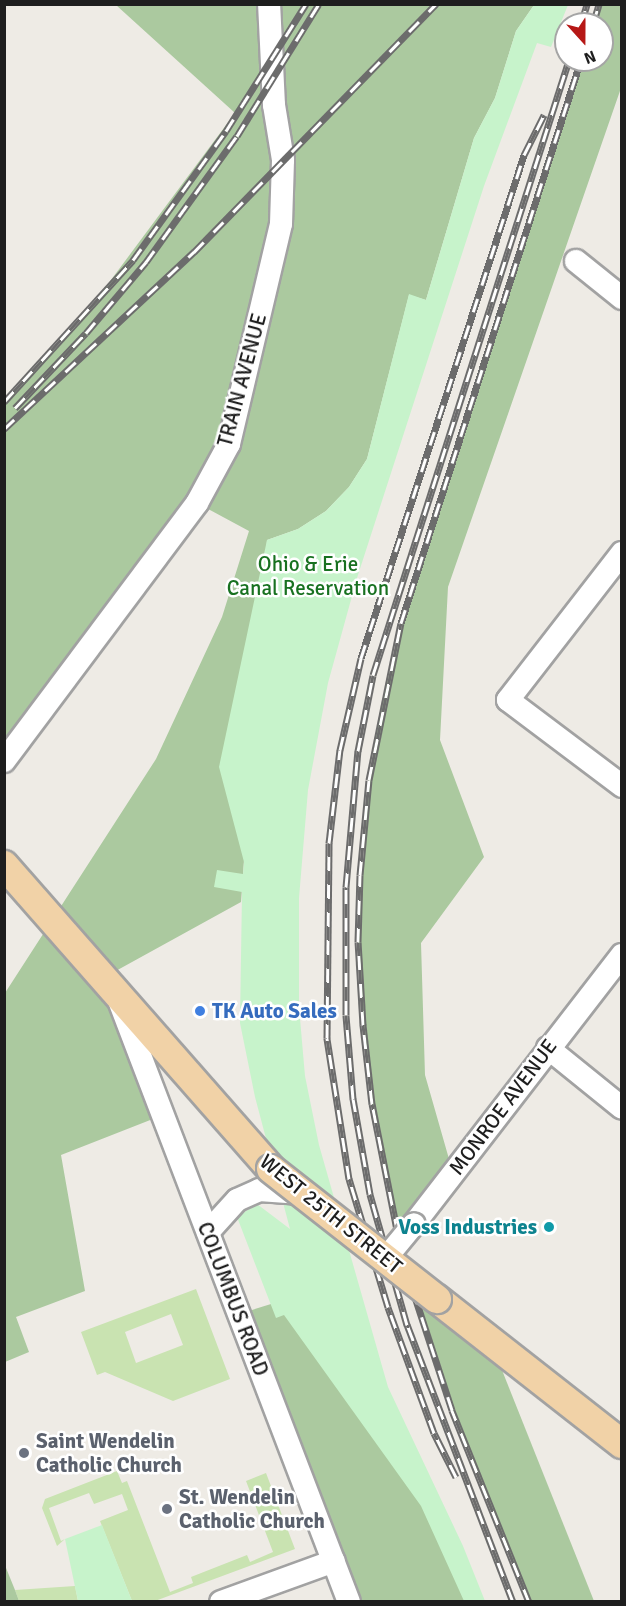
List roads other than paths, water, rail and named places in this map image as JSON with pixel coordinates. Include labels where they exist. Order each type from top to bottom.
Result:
[{"type":"main road","name":"WEST 25TH STREET","points":[[4,865],[94,968],[265,1180],[301,1193],[621,1444]]},
{"type":"street","name":"TRAIN AVENUE","points":[[4,761],[197,503],[229,444],[280,224],[283,160],[274,105],[269,4]]},
{"type":"street","points":[[576,261],[621,298]]},
{"type":"street","points":[[621,553],[508,700],[621,786]]},
{"type":"street","name":"MONROE AVENUE","points":[[385,1259],[621,955]]},
{"type":"street","name":"COLUMBUS ROAD","points":[[118,997],[350,1602]]},
{"type":"street","points":[[548,1048],[621,1108]]},
{"type":"street","points":[[208,1232],[237,1200],[265,1180]]},
{"type":"street","points":[[221,1602],[334,1561]]},
{"type":"railway","points":[[4,402],[133,260],[226,131],[306,4]]},
{"type":"railway","points":[[15,408],[86,333],[146,262],[237,136],[319,4]]},
{"type":"railway","points":[[4,429],[194,252],[436,4]]},
{"type":"railway","points":[[585,12],[587,4]]},
{"type":"railway","points":[[597,12],[599,4]]},
{"type":"railway","points":[[513,1602],[407,1325],[370,1194],[353,1099],[346,1015],[346,887],[358,751],[373,675],[565,72]]},
{"type":"railway","points":[[529,1602],[452,1410],[403,1260],[372,1104],[363,1025],[358,942],[360,875],[369,780],[401,623],[577,72]]},
{"type":"railway","points":[[456,1477],[434,1433],[388,1307],[349,1179],[327,1038],[329,843],[340,750],[361,658],[524,155],[544,115]]},
{"type":"place","name":"TK Auto Sales","points":[[200,1011]]},
{"type":"place","name":"Voss Industries","points":[[549,1227]]},
{"type":"place","name":"Saint Wendelin Catholic Church","points":[[24,1453]]},
{"type":"place","name":"St. Wendelin Catholic Church","points":[[167,1509]]},
{"type":"park label","name":"Ohio & Erie Canal Reservation","points":[[308,576]]}]
